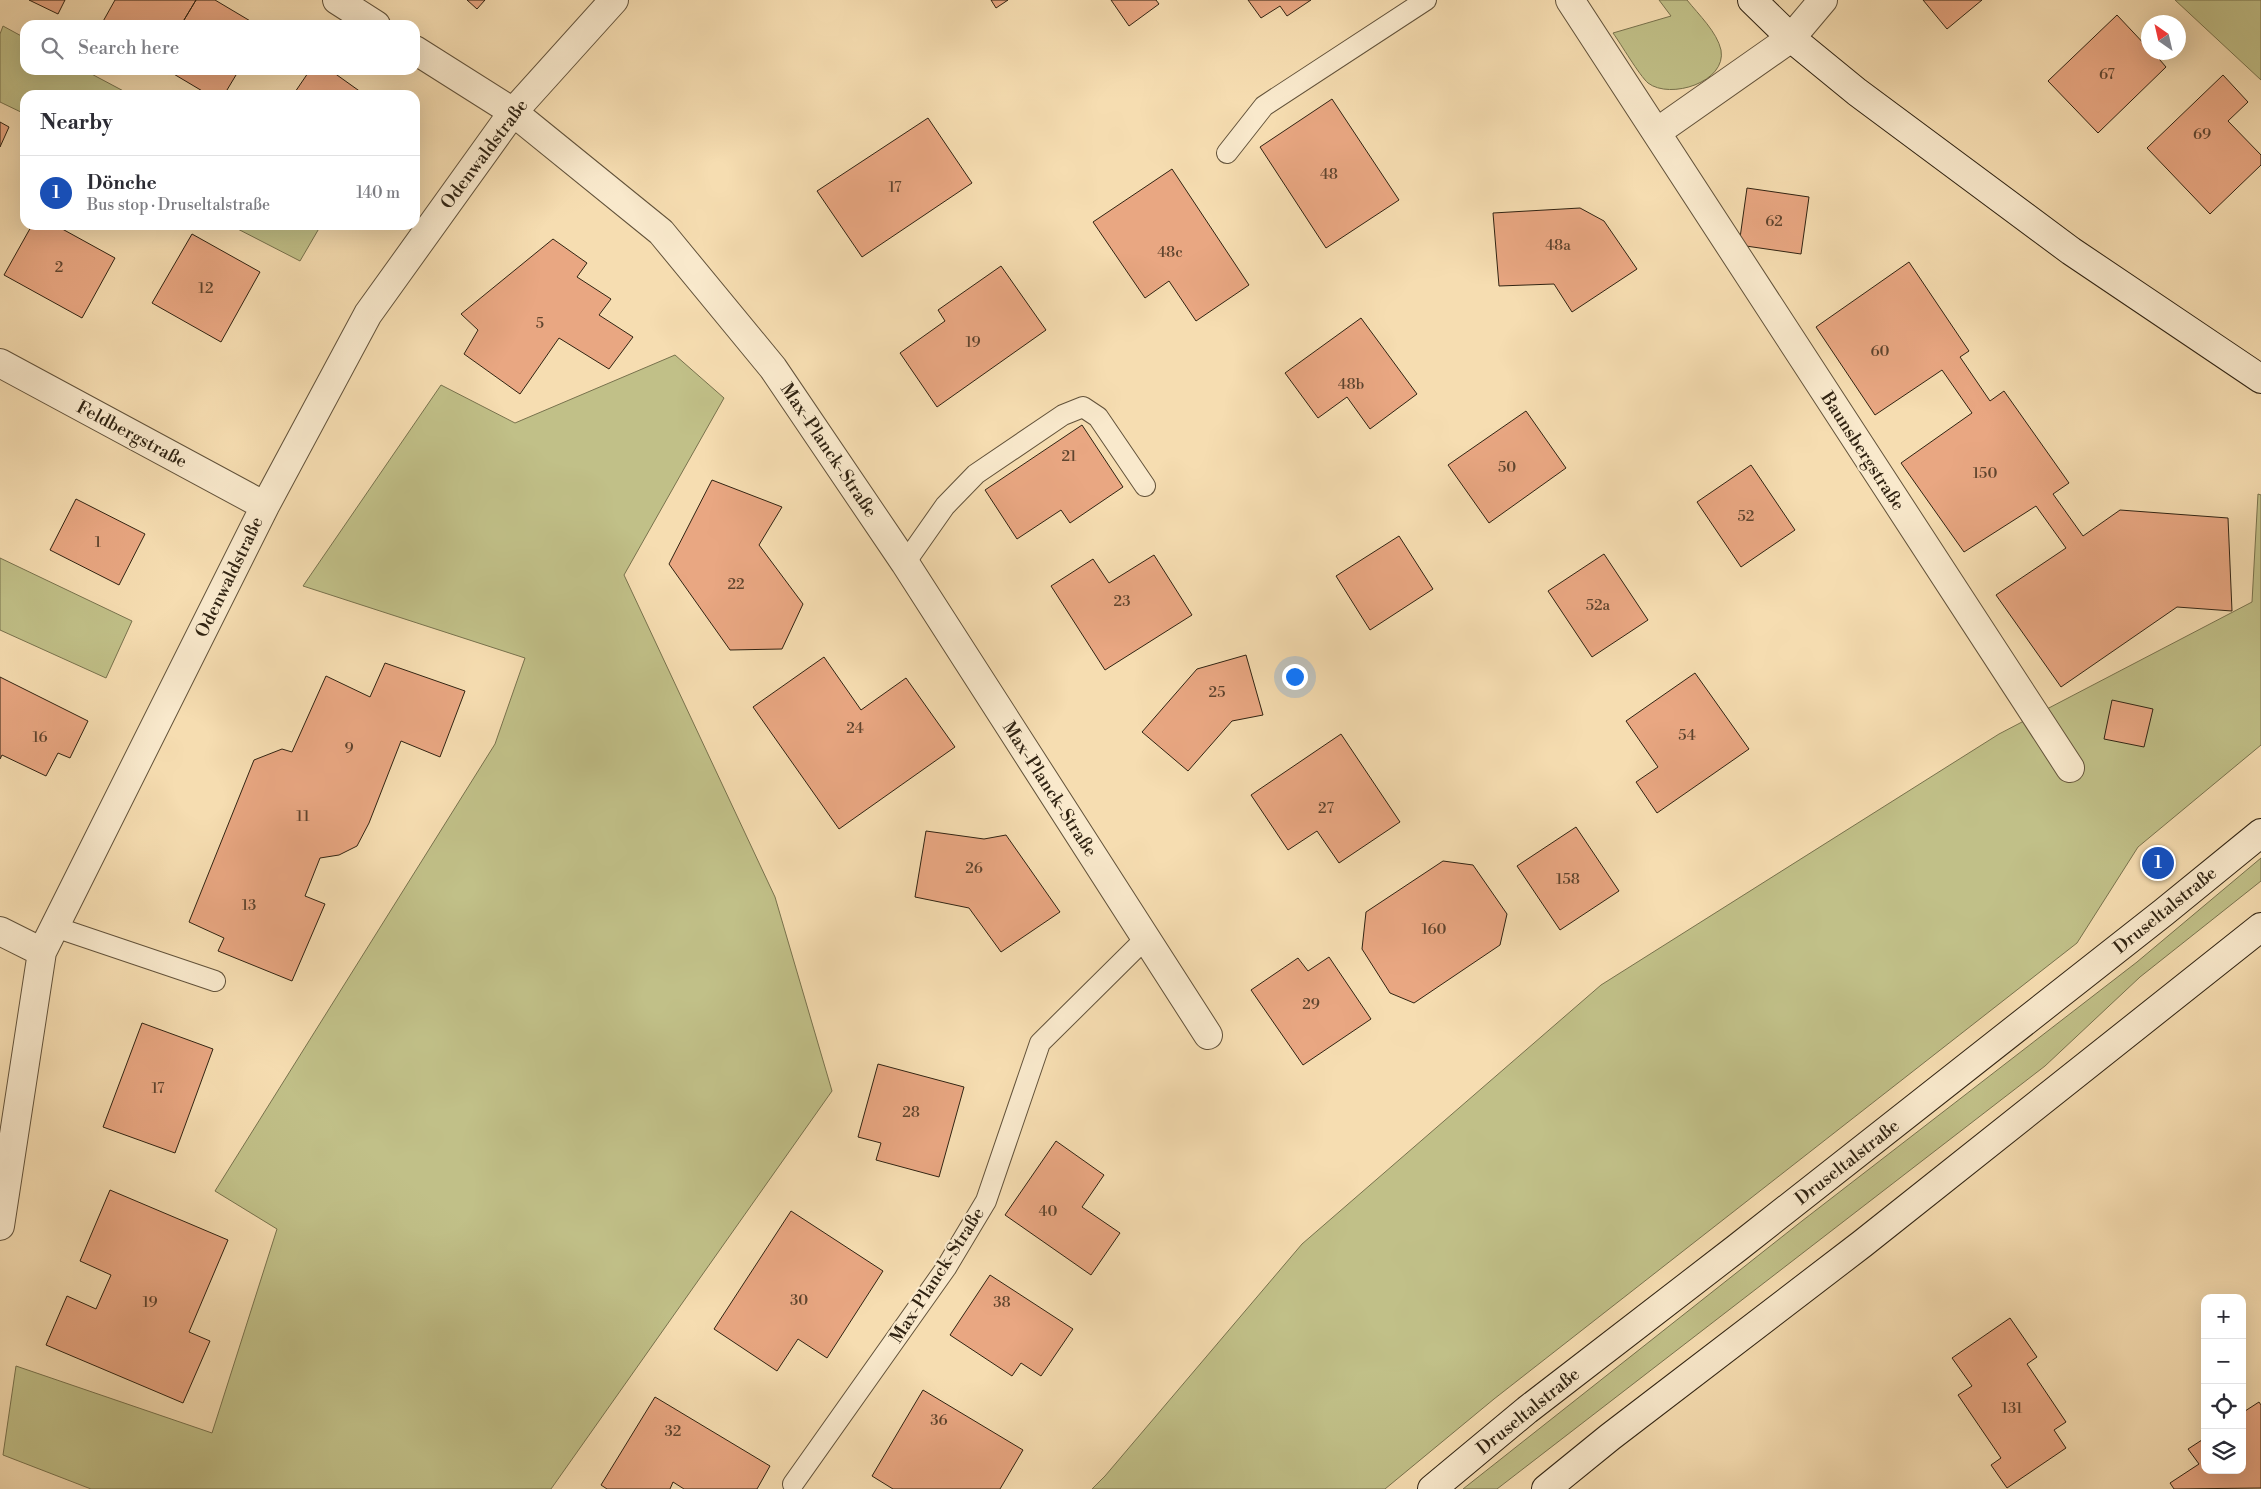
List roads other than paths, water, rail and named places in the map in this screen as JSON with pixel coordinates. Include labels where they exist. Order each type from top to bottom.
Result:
[{"type":"street","points":[[337,0],[368,20]]},
{"type":"street","name":"Odenwaldstraße","points":[[0,1226],[42,952],[264,506],[368,314],[513,112],[614,0]]},
{"type":"street","name":"Baunsbergstraße","points":[[1570,0],[2070,768]]},
{"type":"street","points":[[1752,0],[1791,38],[1857,92],[2071,251],[2258,380]]},
{"type":"street","points":[[1657,132],[1791,38],[1823,0]]},
{"type":"street","name":"Max-Planck-Straße","points":[[420,53],[513,112],[662,232],[773,368],[905,563],[1208,1035]]},
{"type":"street","name":"Feldbergstraße","points":[[0,362],[264,506]]},
{"type":"street","name":"Druseltalstraße","points":[[1432,1489],[1527,1410],[1838,1169],[2164,912],[2261,833]]},
{"type":"street","points":[[1546,1489],[1618,1431],[1862,1244],[2261,927]]},
{"type":"street","points":[[0,931],[42,952]]},
{"type":"lane","points":[[1227,153],[1264,106],[1426,0]]},
{"type":"lane","points":[[905,563],[945,506],[976,474],[1063,415],[1083,407],[1098,417],[1145,486]]},
{"type":"lane","points":[[55,927],[216,981]]},
{"type":"lane","name":"Max-Planck-Straße","points":[[794,1484],[946,1268],[986,1201],[1040,1043],[1145,938]]},
{"type":"place","name":"Dönche","points":[[2158,863]]}]
